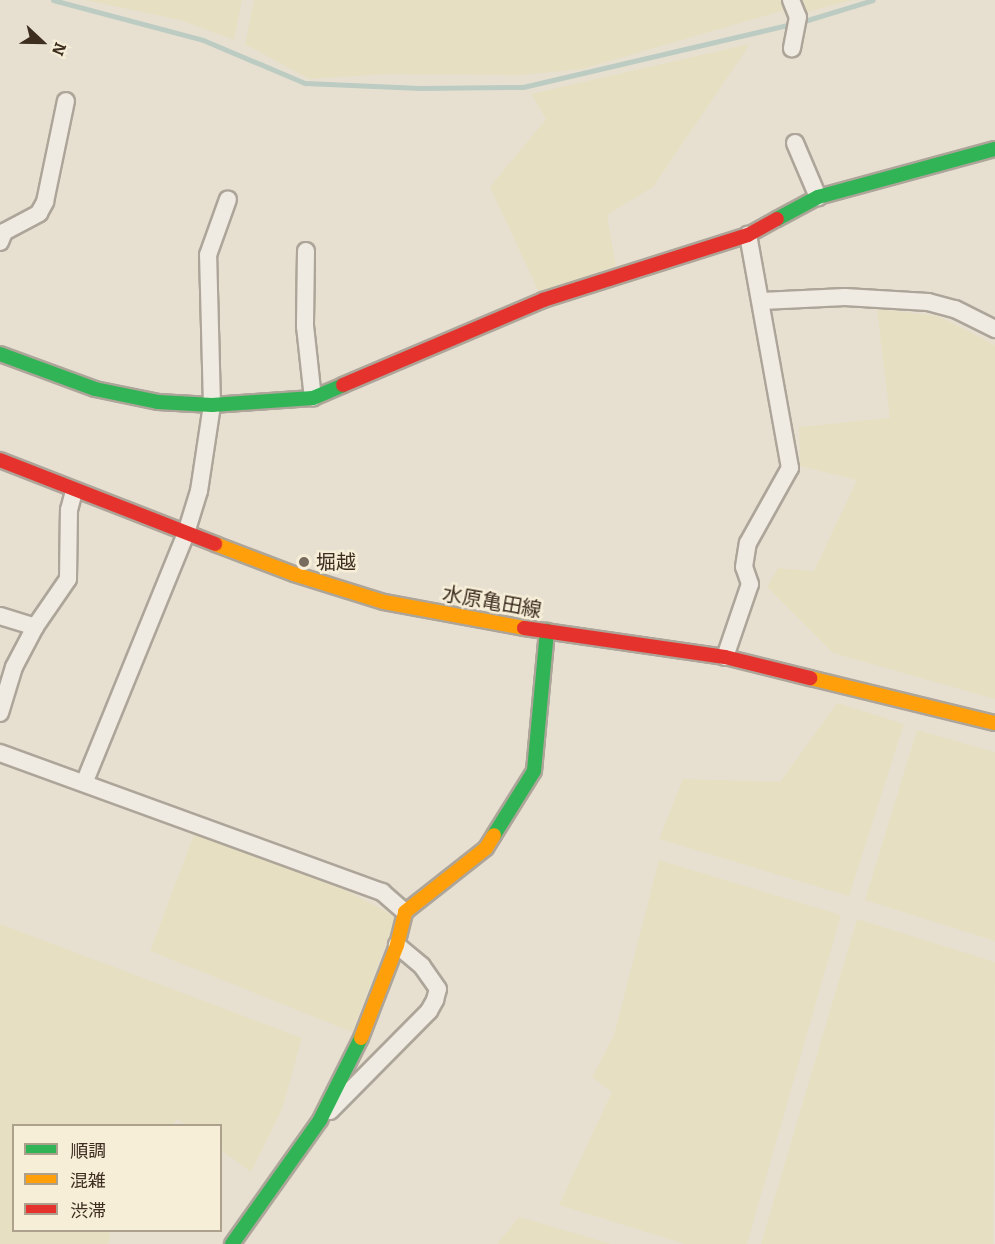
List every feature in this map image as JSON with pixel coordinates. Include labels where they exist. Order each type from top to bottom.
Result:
[{"type":"street","points":[[790,0],[798,17],[792,48]]},
{"type":"street","points":[[0,242],[4,232],[39,213],[45,202],[66,101]]},
{"type":"street","points":[[795,143],[818,197]]},
{"type":"street","points":[[0,354],[95,389],[158,402],[212,405],[313,398],[543,300],[748,235],[818,197],[995,149]]},
{"type":"street","points":[[85,781],[186,533],[205,462],[212,405],[208,255],[228,199]]},
{"type":"street","points":[[725,657],[750,584],[744,567],[748,543],[790,468],[762,301],[748,235]]},
{"type":"street","points":[[306,251],[305,326],[313,398]]},
{"type":"street","points":[[762,301],[845,297],[928,302],[956,309],[995,330]]},
{"type":"street","name":"水原亀田線","points":[[0,460],[294,574],[384,602],[547,631],[725,657],[995,723]]},
{"type":"street","points":[[0,713],[14,667],[35,627],[68,579],[69,510],[74,490]]},
{"type":"street","points":[[0,615],[35,627]]},
{"type":"street","points":[[232,1244],[320,1120],[357,1048],[397,945],[405,912],[486,848],[534,771],[547,631]]},
{"type":"street","points":[[0,753],[85,781],[382,892],[405,912]]},
{"type":"street","points":[[320,1120],[429,1011],[435,1000],[438,989],[422,966],[397,945]]},
{"type":"shaded area","points":[[85,0],[242,0],[234,40],[180,20]]},
{"type":"shaded area","points":[[254,0],[782,0],[785,10],[582,69],[521,75],[387,74],[309,79],[245,44]]},
{"type":"shaded area","points":[[799,0],[853,0],[803,13]]},
{"type":"shaded area","points":[[750,44],[653,187],[607,215],[616,266],[539,292],[490,187],[546,119],[531,94]]},
{"type":"shaded area","points":[[877,309],[938,316],[995,345],[995,699],[833,653],[767,587],[778,568],[814,571],[857,480],[800,466],[799,427],[890,418]]},
{"type":"shaded area","points":[[837,703],[904,724],[849,896],[659,839],[683,779],[780,782]]},
{"type":"shaded area","points":[[917,730],[995,752],[995,941],[865,900]]},
{"type":"shaded area","points":[[195,832],[349,892],[396,917],[352,1032],[150,951]]},
{"type":"shaded area","points":[[659,860],[841,915],[747,1244],[685,1244],[559,1205],[612,1092],[592,1077],[614,1035]]},
{"type":"shaded area","points":[[857,919],[995,962],[993,1244],[761,1244]]},
{"type":"shaded area","points":[[0,924],[302,1038],[282,1109],[251,1172],[222,1151],[222,1124],[184,1124],[177,1119],[173,1124],[12,1124],[12,1232],[110,1232],[110,1241],[107,1244],[0,1244]]},
{"type":"shaded area","points":[[519,1217],[612,1244],[497,1244]]},
{"type":"waterway","points":[[53,0],[203,40],[305,83],[420,88],[523,87],[801,22],[873,0]]},
{"type":"traffic: fast","points":[[777,219],[818,197],[995,149]]},
{"type":"traffic: fast","points":[[0,354],[95,389],[158,402],[212,405],[313,398],[343,385]]},
{"type":"traffic: fast","points":[[494,835],[534,771],[547,631]]},
{"type":"traffic: fast","points":[[232,1244],[320,1120],[361,1038]]},
{"type":"traffic: slow","points":[[215,544],[294,574],[384,602],[524,628]]},
{"type":"traffic: slow","points":[[810,678],[995,723]]},
{"type":"traffic: slow","points":[[361,1038],[397,945],[405,912],[486,848],[494,835]]},
{"type":"traffic: jam","points":[[343,385],[543,300],[748,235],[777,219]]},
{"type":"traffic: jam","points":[[0,460],[215,544]]},
{"type":"traffic: jam","points":[[524,628],[725,657],[810,678]]},
{"type":"place","name":"堀越","points":[[304,562]]}]
